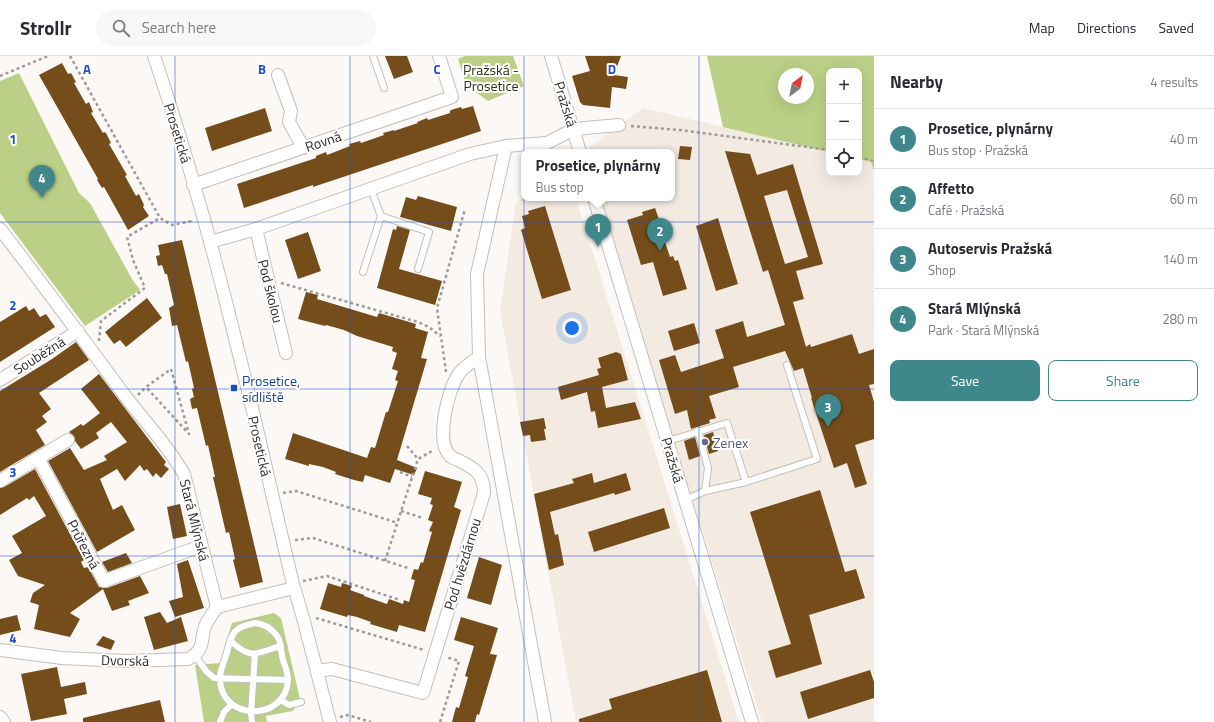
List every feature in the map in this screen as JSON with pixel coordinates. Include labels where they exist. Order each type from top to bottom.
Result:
[{"type":"street","name":"Prosetická","points":[[154,56],[173,114],[210,242],[238,348],[271,495],[330,720]]},
{"type":"street","name":"Rovná","points":[[193,185],[452,97],[439,56]]},
{"type":"street","name":"Pražská","points":[[551,56],[579,149]]},
{"type":"street","points":[[278,75],[291,111],[289,122],[303,148]]},
{"type":"street","points":[[210,242],[256,229],[470,154],[506,146],[547,143],[574,129],[619,125]]},
{"type":"street","points":[[506,146],[477,274],[479,357],[545,722]]},
{"type":"street","name":"Pražská","points":[[595,201],[752,722]]},
{"type":"street","name":"Stará Mlýnská","points":[[0,229],[124,394],[173,456],[184,474],[200,546],[217,607]]},
{"type":"street","name":"Pod školou","points":[[256,229],[286,353]]},
{"type":"street","name":"Souběžná","points":[[0,380],[78,331]]},
{"type":"street","points":[[443,444],[442,432],[449,394],[458,373],[479,357]]},
{"type":"street","points":[[0,481],[68,440]]},
{"type":"street","name":"Pod hvězdárnou","points":[[318,672],[332,669],[423,693],[484,493],[484,483],[481,476],[473,467],[450,456],[443,444]]},
{"type":"street","name":"Průřezná","points":[[38,458],[104,581],[200,546]]},
{"type":"street","points":[[195,656],[200,651],[206,624],[217,607],[294,586]]},
{"type":"street","name":"Dvorská","points":[[0,650],[62,658],[126,661],[188,659],[195,656]]},
{"type":"street","points":[[0,717],[4,722]]},
{"type":"lane","points":[[373,56],[384,88]]},
{"type":"lane","points":[[363,272],[381,216],[371,189]]},
{"type":"lane","points":[[381,216],[429,232],[418,269]]},
{"type":"lane","points":[[685,500],[705,491],[746,482],[817,459],[787,365]]},
{"type":"lane","points":[[668,441],[727,423],[746,482]]},
{"type":"lane","points":[[698,431],[708,468],[705,491]]},
{"type":"lane","points":[[256,623],[267,626],[279,639],[281,646],[288,680],[285,692],[278,704],[262,713],[251,714],[243,712],[231,705],[225,698],[220,678],[222,668],[226,660],[230,640],[235,631],[246,624],[256,623]]},
{"type":"lane","points":[[230,640],[244,652],[255,654],[261,654],[281,646]]},
{"type":"lane","points":[[252,722],[251,714],[255,654]]},
{"type":"lane","points":[[195,656],[206,671],[214,678],[288,680]]},
{"type":"lane","points":[[280,700],[289,705],[301,702]]},
{"type":"lane","points":[[220,722],[224,712],[231,705]]},
{"type":"path","points":[[0,76],[48,56]]},
{"type":"path","points":[[70,56],[160,218],[172,225],[203,218]]},
{"type":"path","points":[[619,125],[680,130],[826,150]]},
{"type":"path","points":[[862,158],[874,161]]},
{"type":"path","points":[[446,372],[437,308],[465,209]]},
{"type":"path","points":[[92,350],[99,344],[101,321],[145,288],[127,237],[160,218]]},
{"type":"path","points":[[267,279],[418,322],[429,327],[441,337]]},
{"type":"path","points":[[171,369],[177,391],[189,434],[146,387],[171,369]]},
{"type":"path","points":[[385,561],[418,459],[443,444]]},
{"type":"path","points":[[407,446],[418,459]]},
{"type":"path","points":[[400,472],[412,477]]},
{"type":"path","points":[[271,495],[296,491],[398,523]]},
{"type":"path","points":[[401,511],[423,518]]},
{"type":"path","points":[[283,542],[313,538],[408,568]]},
{"type":"path","points":[[294,586],[327,576],[400,600]]},
{"type":"path","points":[[302,614],[459,660],[440,722]]},
{"type":"path","points":[[330,720],[348,715],[371,722]]},
{"type":"shaded area","points":[[643,108],[826,151],[826,176],[862,176],[862,160],[871,162],[874,171],[874,722],[762,722],[599,201],[675,201],[675,149],[588,149]]},
{"type":"shaded area","points":[[521,199],[521,201],[577,201],[739,722],[576,722],[500,311],[516,203]]},
{"type":"green space","name":"Pražská - Prosetice","points":[[465,56],[513,56],[524,86],[488,101],[466,85],[458,59]]},
{"type":"green space","points":[[707,56],[874,56],[874,171],[871,162],[862,160],[862,68],[826,68],[826,151],[723,127]]},
{"type":"green space","points":[[19,73],[79,193],[90,203],[132,279],[140,290],[85,326],[0,213],[0,81]]},
{"type":"green space","points":[[274,613],[281,618],[300,699],[293,711],[266,716],[267,722],[204,722],[195,665],[220,663],[232,623]]},
{"type":"building","points":[[385,56],[407,56],[413,72],[394,79]]},
{"type":"building","points":[[585,56],[621,56],[614,75],[628,77],[626,89],[612,87],[610,108],[583,105],[580,102],[572,76],[590,71]]},
{"type":"building","points":[[62,63],[68,74],[71,73],[76,82],[74,83],[86,104],[89,102],[93,112],[91,113],[103,133],[106,133],[111,143],[109,144],[127,175],[125,176],[136,196],[139,194],[144,205],[143,207],[149,216],[128,230],[104,187],[102,188],[97,180],[98,179],[39,75]]},
{"type":"building","points":[[473,106],[481,131],[313,187],[313,185],[244,208],[237,184],[316,158],[316,156],[326,152],[327,155],[350,146],[349,144],[360,141],[361,143],[384,135],[383,133],[418,123],[417,122],[427,118],[428,120],[450,113],[451,110]]},
{"type":"building","points":[[265,108],[272,131],[212,151],[205,128]]},
{"type":"building","points":[[680,146],[692,147],[690,160],[678,159]]},
{"type":"building","points":[[725,151],[750,154],[757,175],[793,164],[823,264],[796,271],[804,299],[793,302],[806,347],[810,344],[811,347],[852,334],[859,354],[874,349],[874,384],[869,385],[874,402],[874,439],[855,445],[867,484],[855,488],[847,463],[834,468],[811,398],[803,368],[794,371],[785,351],[733,367],[739,387],[709,396],[716,418],[709,420],[710,423],[691,429],[687,410],[675,414],[659,360],[675,355],[681,372],[724,358],[715,330],[743,321],[747,337],[785,325],[768,270],[763,272]],"holes":[[[787,190],[808,257],[785,264],[764,196]]]},
{"type":"building","points":[[418,196],[457,207],[451,231],[400,217],[406,197],[416,200]]},
{"type":"building","points":[[545,206],[571,290],[542,299],[521,230],[525,228],[522,216],[529,214],[528,211]]},
{"type":"building","points":[[655,208],[665,236],[663,236],[670,257],[673,256],[675,261],[678,260],[687,289],[663,296],[653,262],[641,265],[627,220],[643,215],[642,212]]},
{"type":"building","points":[[718,218],[738,284],[716,291],[696,226]]},
{"type":"building","points":[[397,226],[410,230],[399,269],[442,281],[435,305],[377,288],[393,229],[396,230]]},
{"type":"building","points":[[308,232],[321,271],[298,279],[285,240]]},
{"type":"building","points":[[182,240],[263,582],[240,588],[233,560],[235,559],[229,532],[226,533],[213,477],[215,477],[208,445],[206,446],[197,408],[192,409],[190,399],[194,397],[192,389],[194,388],[188,361],[186,362],[177,325],[172,326],[169,308],[174,305],[167,274],[165,274],[162,265],[158,266],[156,256],[160,255],[158,245]]},
{"type":"building","points":[[306,292],[318,295],[317,299],[377,317],[379,313],[416,324],[415,328],[428,332],[421,358],[427,359],[397,460],[417,468],[414,475],[395,469],[390,483],[365,475],[363,482],[335,474],[336,472],[323,467],[309,464],[309,466],[285,459],[293,433],[367,458],[371,447],[375,448],[386,412],[388,412],[398,381],[395,380],[398,371],[392,369],[397,353],[392,351],[393,347],[357,336],[344,330],[298,319]]},
{"type":"building","points":[[147,298],[162,318],[126,347],[120,340],[114,344],[105,332]]},
{"type":"building","points":[[26,306],[29,311],[34,308],[40,317],[46,314],[55,327],[0,362],[0,322]]},
{"type":"building","points":[[694,323],[700,343],[674,351],[668,331]]},
{"type":"building","points":[[76,342],[89,360],[39,393],[51,409],[42,416],[47,422],[36,430],[45,445],[0,472],[0,391],[52,359]]},
{"type":"building","points":[[616,352],[621,354],[628,380],[602,387],[606,408],[635,402],[641,419],[598,428],[595,411],[591,412],[587,392],[561,400],[558,387],[599,375],[597,369],[601,368],[598,358]]},
{"type":"building","points":[[99,374],[166,462],[164,465],[169,469],[161,478],[156,473],[153,477],[147,469],[144,471],[140,465],[125,481],[117,469],[100,479],[113,510],[122,505],[135,530],[97,552],[48,461],[70,448],[84,470],[107,460],[104,456],[127,442],[111,422],[96,433],[99,438],[81,449],[75,441],[74,436],[69,432],[81,424],[83,426],[100,413],[81,389]]},
{"type":"building","points":[[544,418],[546,440],[531,442],[530,435],[523,436],[520,422]]},
{"type":"building","points":[[713,432],[718,451],[709,454],[704,435]]},
{"type":"building","points":[[695,437],[700,456],[689,460],[684,441]]},
{"type":"building","points":[[35,469],[84,560],[81,562],[84,568],[88,567],[99,587],[107,588],[140,576],[149,593],[128,601],[130,605],[112,611],[103,589],[70,613],[80,619],[70,637],[34,629],[39,605],[30,602],[33,593],[45,585],[18,576],[9,560],[22,553],[12,536],[46,516],[34,496],[29,500],[27,498],[0,515],[0,488]]},
{"type":"building","points":[[425,471],[462,482],[454,507],[461,510],[425,632],[399,625],[397,632],[370,624],[371,622],[357,617],[348,615],[347,617],[320,609],[328,583],[341,587],[342,583],[352,586],[350,590],[387,604],[389,599],[403,604],[404,600],[409,602],[415,580],[411,579],[414,569],[418,570],[421,562],[423,563],[432,532],[429,531],[433,522],[428,520],[433,505],[430,504],[432,498],[418,494]]},
{"type":"building","points":[[592,473],[594,483],[626,473],[631,490],[615,495],[614,493],[550,512],[555,535],[558,534],[564,565],[549,570],[534,494],[574,483],[572,479]]},
{"type":"building","points":[[820,490],[845,572],[856,569],[865,598],[809,615],[822,664],[776,678],[768,651],[791,644],[750,512]]},
{"type":"building","points":[[180,504],[187,536],[173,539],[167,507]]},
{"type":"building","points":[[664,508],[670,528],[594,552],[588,532]]},
{"type":"building","points":[[126,553],[132,563],[108,572],[102,562]]},
{"type":"building","points":[[479,557],[502,565],[491,605],[467,598]]},
{"type":"building","points":[[188,560],[204,608],[175,617],[169,601],[183,597],[177,564]]},
{"type":"building","points":[[160,612],[167,623],[181,617],[188,641],[154,650],[144,617]]},
{"type":"building","points":[[17,615],[21,630],[0,635],[0,619]]},
{"type":"building","points":[[461,617],[498,628],[490,654],[497,655],[479,715],[477,714],[475,722],[452,722],[456,707],[459,708],[468,677],[465,676],[474,646],[454,640]]},
{"type":"building","points":[[103,636],[115,641],[111,650],[96,645]]},
{"type":"building","points":[[57,667],[61,687],[85,682],[87,694],[64,699],[67,714],[31,721],[21,674]]},
{"type":"building","points":[[707,670],[722,722],[579,722],[579,719],[612,709],[609,699]]},
{"type":"building","points":[[870,670],[874,682],[874,698],[808,719],[800,692]]},
{"type":"building","points":[[160,700],[165,722],[83,722],[83,718]]},
{"type":"place","name":"Stará Mlýnská","points":[[42,198]]},
{"type":"place","name":"Prosetice, plynárny","points":[[598,247]]},
{"type":"place","name":"Affetto","points":[[660,251]]},
{"type":"place","name":"Prosetice, sídliště","points":[[234,388]]},
{"type":"place","name":"Autoservis Pražská","points":[[828,427]]},
{"type":"place","name":"Zenex","points":[[705,442]]}]
